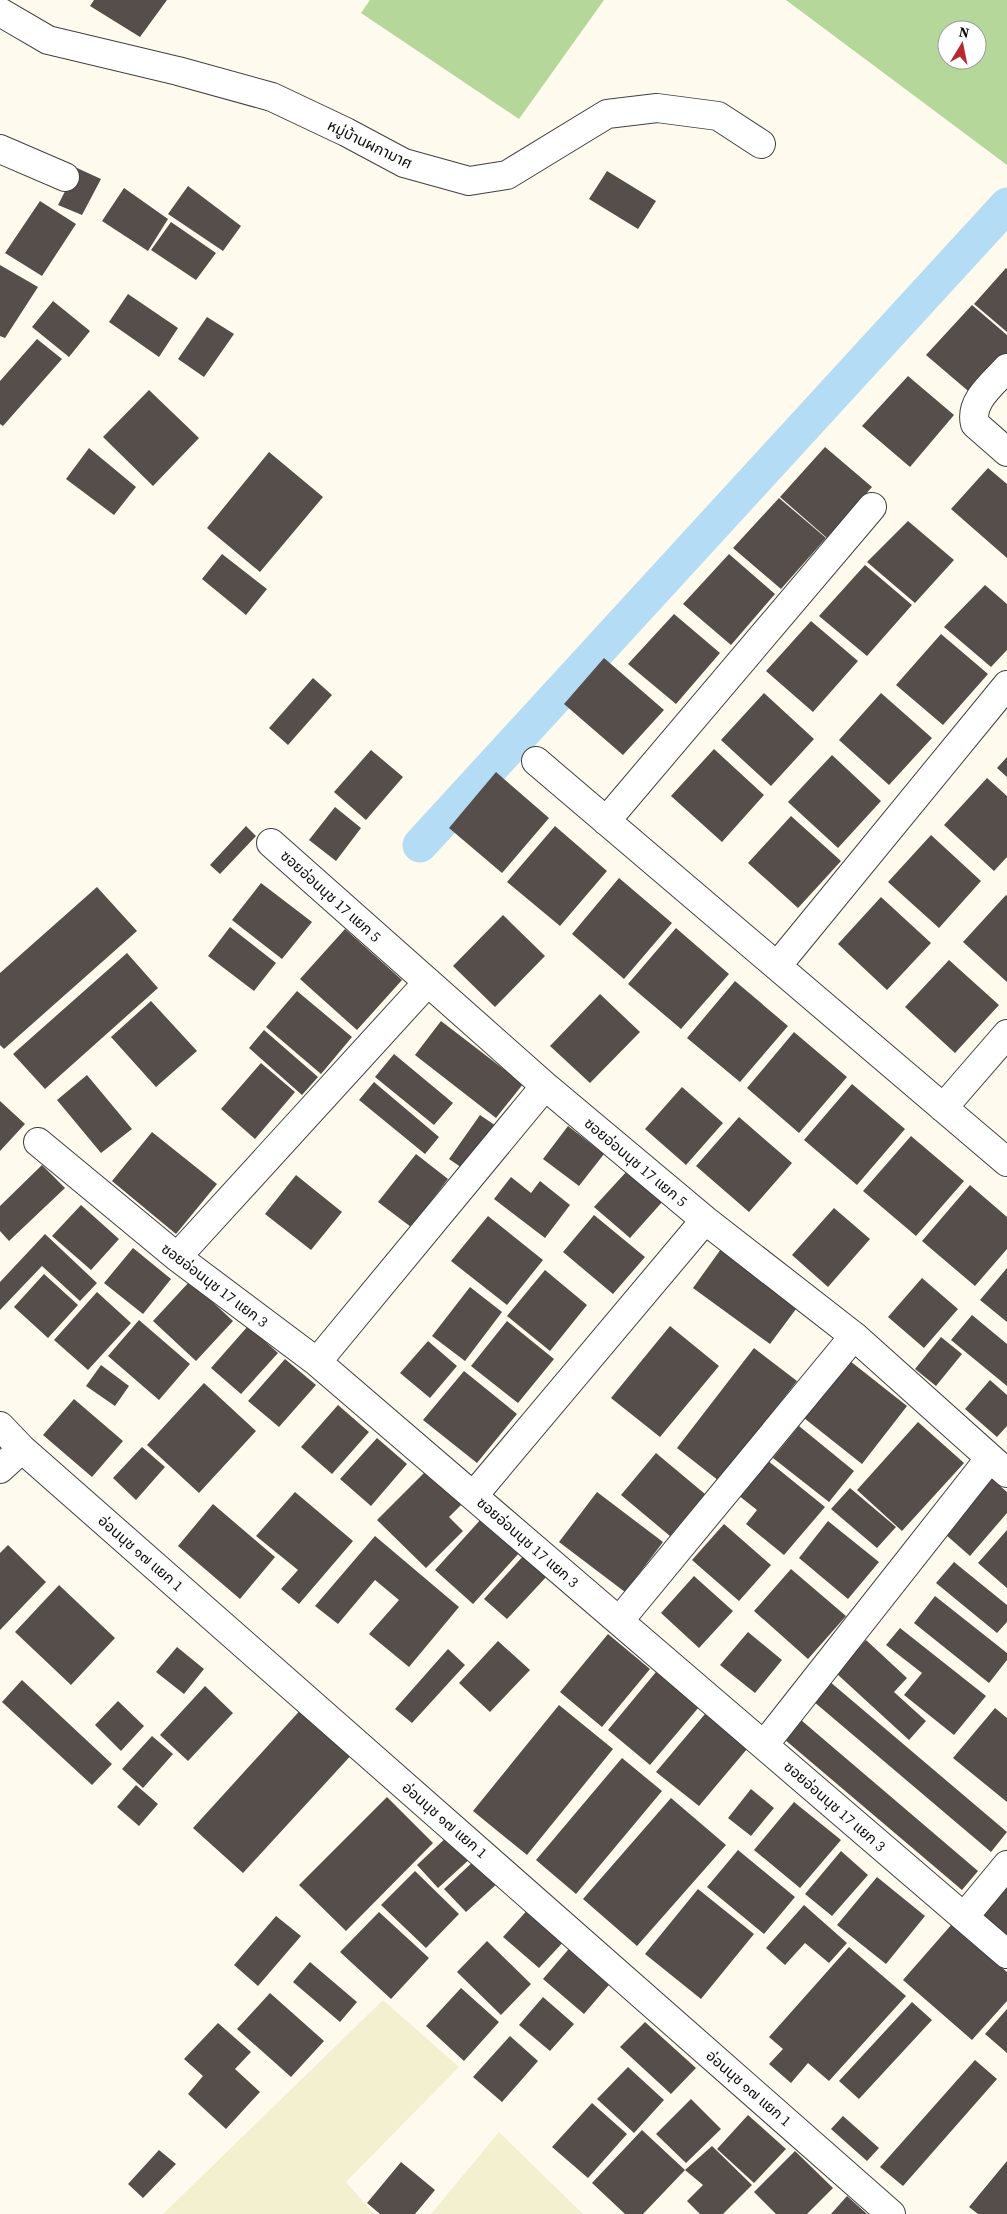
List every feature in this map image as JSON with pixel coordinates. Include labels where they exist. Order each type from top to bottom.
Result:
[{"type":"street","name":"หมู่บ้านผกามาศ","points":[[0,12],[48,40],[178,71],[272,97],[346,132],[404,163],[470,181],[507,175],[607,114],[657,108],[718,116],[761,144]]},
{"type":"street","points":[[0,149],[65,177]]},
{"type":"street","points":[[1007,368],[978,400],[974,418],[975,424],[1007,452]]},
{"type":"street","points":[[606,821],[872,507]]},
{"type":"street","points":[[776,966],[1007,686]]},
{"type":"street","points":[[536,761],[1007,1162]]},
{"type":"street","name":"ซอยอ่อนนุช 17 แยก 5","points":[[272,843],[545,1086],[706,1220],[854,1336],[999,1465]]},
{"type":"street","points":[[177,1257],[428,982]]},
{"type":"street","points":[[943,1108],[1007,1034]]},
{"type":"street","points":[[317,1362],[545,1086]]},
{"type":"street","name":"ซอยอ่อนนุช 17 แยก 3","points":[[38,1142],[177,1257],[317,1362],[1007,1954]]},
{"type":"street","points":[[474,1495],[706,1220]]},
{"type":"street","points":[[619,1621],[854,1336]]},
{"type":"street","name":"อ่อนนุช ๑๗ แยก 1","points":[[0,1426],[22,1449],[891,2214]]},
{"type":"street","points":[[0,1469],[22,1449]]},
{"type":"street","points":[[764,1745],[999,1465]]},
{"type":"street","points":[[964,1917],[1007,1865]]},
{"type":"shaded area","points":[[383,2000],[459,2067],[346,2182],[374,2214],[163,2214]]},
{"type":"shaded area","points":[[499,2132],[583,2214],[431,2214]]},
{"type":"green space","points":[[370,0],[604,0],[519,119],[361,13]]},
{"type":"green space","points":[[786,0],[1007,0],[1007,165]]},
{"type":"building","points":[[94,0],[167,0],[140,37],[90,6]]},
{"type":"building","points":[[77,168],[101,179],[82,215],[58,205]]},
{"type":"building","points":[[607,171],[656,201],[638,229],[589,199]]},
{"type":"building","points":[[188,186],[241,226],[223,251],[168,214]]},
{"type":"building","points":[[124,188],[168,219],[148,251],[102,221]]},
{"type":"building","points":[[40,201],[76,224],[42,276],[5,253]]},
{"type":"building","points":[[171,222],[216,253],[196,280],[151,250]]},
{"type":"building","points":[[0,265],[38,287],[5,338],[0,336]]},
{"type":"building","points":[[1007,269],[1007,332],[974,304]]},
{"type":"building","points":[[128,294],[178,328],[159,357],[109,322]]},
{"type":"building","points":[[53,301],[90,331],[69,357],[32,327]]},
{"type":"building","points":[[972,305],[1007,335],[1007,358],[974,396],[926,355]]},
{"type":"building","points":[[207,317],[234,334],[204,377],[178,359]]},
{"type":"building","points":[[37,339],[62,359],[3,426],[0,424],[0,381]]},
{"type":"building","points":[[908,376],[954,415],[910,467],[862,426]]},
{"type":"building","points":[[149,390],[199,438],[153,486],[103,437]]},
{"type":"building","points":[[825,447],[872,487],[827,538],[780,497]]},
{"type":"building","points":[[89,448],[136,487],[114,515],[66,479]]},
{"type":"building","points":[[269,452],[323,497],[260,572],[207,528]]},
{"type":"building","points":[[988,468],[1007,484],[1007,558],[951,509]]},
{"type":"building","points":[[779,498],[826,538],[781,589],[733,548]]},
{"type":"building","points":[[908,521],[954,560],[915,603],[867,562]]},
{"type":"building","points":[[222,554],[267,589],[246,615],[202,579]]},
{"type":"building","points":[[729,554],[775,594],[731,645],[683,604]]},
{"type":"building","points":[[865,565],[912,605],[867,656],[819,616]]},
{"type":"building","points":[[985,585],[1007,604],[1007,650],[991,667],[944,627]]},
{"type":"building","points":[[674,614],[720,653],[676,704],[628,664]]},
{"type":"building","points":[[811,621],[858,661],[813,712],[766,671]]},
{"type":"building","points":[[941,634],[988,674],[943,725],[896,685]]},
{"type":"building","points":[[604,658],[664,710],[623,755],[564,704]]},
{"type":"building","points":[[313,678],[332,695],[288,745],[269,728]]},
{"type":"building","points":[[764,693],[814,739],[771,786],[721,740]]},
{"type":"building","points":[[881,693],[932,738],[889,785],[839,740]]},
{"type":"building","points":[[714,749],[764,795],[722,842],[671,796]]},
{"type":"building","points":[[371,750],[403,777],[366,820],[334,792]]},
{"type":"building","points":[[832,755],[881,801],[838,848],[788,802]]},
{"type":"building","points":[[1007,757],[1007,777],[997,768]]},
{"type":"building","points":[[496,772],[549,818],[502,873],[449,828]]},
{"type":"building","points":[[987,778],[1007,796],[1007,857],[994,871],[944,825]]},
{"type":"building","points":[[335,807],[361,828],[336,861],[309,840]]},
{"type":"building","points":[[791,816],[841,861],[798,908],[748,863]]},
{"type":"building","points":[[246,826],[256,836],[220,874],[210,865]]},
{"type":"building","points":[[555,826],[607,871],[560,926],[507,882]]},
{"type":"building","points":[[931,835],[981,881],[939,928],[888,882]]},
{"type":"building","points":[[619,878],[672,923],[624,979],[572,934]]},
{"type":"building","points":[[261,883],[312,922],[282,959],[232,920]]},
{"type":"building","points":[[97,887],[137,931],[4,1049],[0,1045],[0,973]]},
{"type":"building","points":[[1007,896],[1007,982],[963,942]]},
{"type":"building","points":[[881,897],[931,943],[887,990],[838,944]]},
{"type":"building","points":[[503,915],[545,956],[495,1007],[453,966]]},
{"type":"building","points":[[230,927],[276,963],[254,991],[208,956]]},
{"type":"building","points":[[676,928],[729,974],[681,1029],[628,984]]},
{"type":"building","points":[[345,929],[402,980],[357,1030],[300,979]]},
{"type":"building","points":[[127,953],[158,988],[45,1089],[13,1054]]},
{"type":"building","points":[[949,960],[999,1005],[955,1053],[905,1007]]},
{"type":"building","points":[[735,981],[788,1026],[740,1082],[687,1038]]},
{"type":"building","points":[[297,991],[352,1037],[321,1074],[266,1027]]},
{"type":"building","points":[[600,994],[640,1032],[590,1083],[550,1046]]},
{"type":"building","points":[[151,1001],[197,1051],[156,1087],[111,1037]]},
{"type":"building","points":[[441,1021],[523,1084],[496,1118],[415,1055]]},
{"type":"building","points":[[264,1030],[318,1077],[302,1095],[249,1048]]},
{"type":"building","points":[[794,1032],[847,1077],[799,1133],[747,1088]]},
{"type":"building","points":[[394,1054],[453,1103],[434,1125],[375,1077]]},
{"type":"building","points":[[261,1063],[295,1092],[255,1139],[221,1109]]},
{"type":"building","points":[[87,1075],[132,1129],[101,1153],[57,1100]]},
{"type":"building","points":[[374,1082],[439,1137],[425,1154],[359,1100]]},
{"type":"building","points":[[852,1084],[905,1129],[857,1185],[804,1140]]},
{"type":"building","points":[[682,1087],[723,1123],[686,1165],[645,1129]]},
{"type":"building","points":[[0,1101],[25,1124],[0,1151]]},
{"type":"building","points":[[480,1115],[499,1128],[468,1172],[449,1159]]},
{"type":"building","points":[[739,1117],[792,1163],[749,1212],[696,1166]]},
{"type":"building","points":[[568,1126],[604,1154],[579,1186],[543,1159]]},
{"type":"building","points":[[152,1132],[217,1184],[176,1234],[112,1181]]},
{"type":"building","points":[[911,1136],[964,1181],[916,1236],[863,1191]]},
{"type":"building","points":[[416,1154],[448,1179],[411,1227],[378,1202]]},
{"type":"building","points":[[42,1165],[65,1188],[9,1241],[0,1231],[0,1206]]},
{"type":"building","points":[[628,1170],[663,1201],[630,1238],[594,1207]]},
{"type":"building","points":[[296,1175],[342,1212],[311,1250],[265,1214]]},
{"type":"building","points":[[511,1177],[531,1193],[540,1181],[570,1205],[545,1238],[494,1199]]},
{"type":"building","points":[[970,1185],[1007,1217],[1007,1249],[975,1286],[922,1241]]},
{"type":"building","points":[[81,1205],[119,1239],[91,1270],[52,1236]]},
{"type":"building","points":[[834,1208],[870,1239],[828,1287],[792,1255]]},
{"type":"building","points":[[594,1215],[645,1257],[613,1294],[563,1252]]},
{"type":"building","points":[[488,1216],[543,1260],[507,1305],[451,1261]]},
{"type":"building","points":[[45,1234],[97,1283],[80,1301],[42,1266],[0,1310],[0,1282]]},
{"type":"building","points":[[133,1248],[171,1279],[143,1314],[104,1283]]},
{"type":"building","points":[[721,1249],[799,1305],[770,1344],[693,1288]]},
{"type":"building","points":[[1007,1268],[1007,1322],[980,1300]]},
{"type":"building","points":[[545,1270],[587,1305],[550,1351],[507,1316]]},
{"type":"building","points":[[44,1274],[78,1305],[48,1338],[14,1307]]},
{"type":"building","points":[[922,1278],[958,1309],[924,1348],[888,1317]]},
{"type":"building","points":[[190,1281],[233,1321],[196,1361],[153,1321]]},
{"type":"building","points":[[470,1287],[502,1312],[465,1361],[432,1336]]},
{"type":"building","points":[[97,1292],[131,1323],[88,1370],[54,1340]]},
{"type":"building","points":[[972,1315],[1007,1344],[1007,1386],[951,1340]]},
{"type":"building","points":[[139,1320],[190,1364],[159,1400],[108,1356]]},
{"type":"building","points":[[507,1321],[554,1359],[518,1403],[471,1366]]},
{"type":"building","points":[[248,1326],[278,1353],[241,1394],[211,1368]]},
{"type":"building","points":[[670,1326],[719,1366],[660,1437],[611,1398]]},
{"type":"building","points":[[941,1337],[962,1354],[936,1386],[915,1369]]},
{"type":"building","points":[[428,1341],[457,1366],[430,1398],[400,1373]]},
{"type":"building","points":[[754,1348],[797,1381],[719,1481],[677,1448]]},
{"type":"building","points":[[285,1359],[316,1385],[279,1427],[248,1401]]},
{"type":"building","points":[[850,1361],[907,1406],[862,1464],[804,1418]]},
{"type":"building","points":[[101,1365],[129,1386],[115,1406],[86,1386]]},
{"type":"building","points":[[464,1371],[517,1414],[477,1463],[423,1420]]},
{"type":"building","points":[[990,1380],[1007,1395],[1007,1426],[997,1437],[965,1409]]},
{"type":"building","points":[[204,1383],[256,1431],[199,1493],[147,1445]]},
{"type":"building","points":[[74,1399],[123,1441],[92,1477],[43,1435]]},
{"type":"building","points":[[338,1405],[369,1432],[332,1474],[301,1447]]},
{"type":"building","points":[[918,1422],[964,1463],[902,1531],[857,1490]]},
{"type":"building","points":[[799,1426],[854,1471],[829,1502],[773,1458]]},
{"type":"building","points":[[377,1438],[407,1464],[371,1506],[340,1479]]},
{"type":"building","points":[[142,1447],[165,1467],[136,1500],[113,1478]]},
{"type":"building","points":[[656,1453],[705,1494],[670,1536],[621,1495]]},
{"type":"building","points":[[767,1460],[825,1507],[784,1555],[746,1524],[757,1510],[738,1495]]},
{"type":"building","points":[[427,1470],[462,1504],[449,1517],[463,1531],[426,1568],[377,1520]]},
{"type":"building","points":[[992,1479],[1007,1492],[1007,1513],[970,1556],[945,1534]]},
{"type":"building","points":[[850,1488],[896,1527],[877,1548],[831,1509]]},
{"type":"building","points":[[295,1492],[353,1541],[299,1604],[281,1589],[298,1570],[256,1536]]},
{"type":"building","points":[[597,1492],[663,1542],[625,1592],[559,1542]]},
{"type":"building","points":[[213,1504],[275,1557],[240,1599],[178,1546]]},
{"type":"building","points":[[482,1518],[520,1552],[473,1604],[435,1570]]},
{"type":"building","points":[[828,1521],[879,1562],[848,1599],[799,1558]]},
{"type":"building","points":[[724,1524],[771,1565],[739,1601],[692,1560]]},
{"type":"building","points":[[1007,1530],[1007,1588],[978,1563]]},
{"type":"building","points":[[375,1536],[459,1607],[409,1667],[369,1634],[399,1600],[375,1580],[338,1624],[315,1606]]},
{"type":"building","points":[[8,1545],[46,1582],[0,1630],[0,1553]]},
{"type":"building","points":[[525,1554],[548,1575],[507,1619],[484,1599]]},
{"type":"building","points":[[954,1562],[1007,1605],[1007,1622],[997,1633],[936,1583]]},
{"type":"building","points":[[791,1569],[846,1616],[808,1659],[754,1611]]},
{"type":"building","points":[[694,1576],[733,1611],[699,1648],[661,1613]]},
{"type":"building","points":[[59,1585],[115,1638],[71,1685],[15,1632]]},
{"type":"building","points":[[935,1596],[1007,1653],[1007,1660],[989,1683],[914,1623]]},
{"type":"building","points":[[900,1628],[986,1696],[954,1735],[904,1695],[922,1673],[886,1645]]},
{"type":"building","points":[[748,1632],[782,1660],[755,1693],[720,1665]]},
{"type":"building","points":[[608,1634],[650,1669],[602,1727],[560,1692]]},
{"type":"building","points":[[866,1640],[907,1678],[894,1692],[926,1721],[909,1740],[836,1673]]},
{"type":"building","points":[[498,1641],[530,1670],[490,1712],[459,1683]]},
{"type":"building","points":[[177,1647],[204,1669],[184,1694],[156,1672]]},
{"type":"building","points":[[448,1649],[465,1665],[412,1723],[395,1709]]},
{"type":"building","points":[[656,1672],[699,1707],[650,1765],[608,1730]]},
{"type":"building","points":[[22,1680],[112,1764],[92,1785],[2,1702]]},
{"type":"building","points":[[829,1681],[1007,1832],[991,1852],[813,1701]]},
{"type":"building","points":[[205,1686],[233,1713],[188,1761],[160,1735]]},
{"type":"building","points":[[118,1701],[144,1726],[121,1751],[95,1725]]},
{"type":"building","points":[[305,1705],[355,1751],[243,1873],[193,1828]]},
{"type":"building","points":[[559,1705],[613,1749],[527,1855],[473,1811]]},
{"type":"building","points":[[995,1708],[1007,1718],[1007,1802],[953,1758]]},
{"type":"building","points":[[705,1714],[747,1749],[699,1806],[656,1772]]},
{"type":"building","points":[[801,1720],[978,1871],[962,1890],[784,1739]]},
{"type":"building","points":[[152,1736],[173,1754],[143,1788],[122,1769]]},
{"type":"building","points":[[622,1758],[662,1791],[576,1894],[536,1860]]},
{"type":"building","points":[[136,1785],[158,1804],[139,1826],[117,1807]]},
{"type":"building","points":[[751,1789],[774,1808],[751,1836],[728,1818]]},
{"type":"building","points":[[387,1797],[433,1843],[346,1931],[299,1885]]},
{"type":"building","points":[[671,1798],[726,1845],[637,1946],[583,1899]]},
{"type":"building","points":[[794,1802],[841,1840],[800,1888],[754,1850]]},
{"type":"building","points":[[450,1834],[472,1857],[438,1888],[417,1865]]},
{"type":"building","points":[[738,1850],[795,1897],[764,1934],[707,1887]]},
{"type":"building","points":[[841,1851],[868,1875],[832,1916],[805,1894]]},
{"type":"building","points":[[477,1858],[499,1882],[466,1912],[444,1889]]},
{"type":"building","points":[[415,1871],[459,1914],[426,1948],[381,1905]]},
{"type":"building","points":[[877,1877],[925,1916],[886,1964],[837,1925]]},
{"type":"building","points":[[1007,1888],[1007,1938],[982,1916]]},
{"type":"building","points":[[698,1889],[754,1934],[701,1999],[645,1954]]},
{"type":"building","points":[[804,1905],[847,1943],[829,1963],[805,1943],[785,1965],[766,1948]]},
{"type":"building","points":[[531,1906],[567,1938],[539,1968],[503,1937]]},
{"type":"building","points":[[379,1912],[429,1958],[391,1999],[340,1952]]},
{"type":"building","points":[[276,1916],[301,1936],[258,1986],[234,1965]]},
{"type":"building","points":[[952,1924],[1007,1972],[1007,2001],[972,2040],[903,1980]]},
{"type":"building","points":[[487,1941],[531,1984],[501,2015],[457,1972]]},
{"type":"building","points":[[573,1944],[614,1979],[584,2014],[543,1979]]},
{"type":"building","points":[[849,1947],[906,1996],[829,2081],[808,2063],[791,2083],[769,2064],[783,2049],[769,2037]]},
{"type":"building","points":[[310,1962],[357,2002],[340,2022],[293,1982]]},
{"type":"building","points":[[461,1988],[499,2022],[464,2061],[426,2026]]},
{"type":"building","points":[[270,1993],[324,2041],[291,2077],[237,2029]]},
{"type":"building","points":[[543,1997],[574,2024],[550,2051],[519,2025]]},
{"type":"building","points":[[912,2002],[932,2020],[859,2099],[839,2081]]},
{"type":"building","points":[[1007,2009],[1007,2053],[985,2034]]},
{"type":"building","points":[[645,2022],[696,2068],[671,2094],[620,2047]]},
{"type":"building","points":[[218,2023],[251,2052],[235,2069],[260,2092],[226,2129],[188,2094],[203,2076],[184,2059]]},
{"type":"building","points":[[510,2036],[538,2061],[502,2102],[473,2077]]},
{"type":"building","points":[[975,2060],[997,2079],[903,2186],[880,2167]]},
{"type":"building","points":[[628,2067],[664,2100],[634,2133],[597,2099]]},
{"type":"building","points":[[691,2099],[721,2129],[686,2163],[656,2134]]},
{"type":"building","points":[[592,2103],[627,2134],[588,2178],[552,2147]]},
{"type":"building","points":[[748,2115],[786,2149],[754,2183],[717,2149]]},
{"type":"building","points":[[843,2116],[879,2148],[867,2161],[831,2129]]},
{"type":"building","points":[[642,2130],[685,2170],[643,2214],[625,2214],[592,2183]]},
{"type":"building","points":[[712,2146],[752,2185],[723,2214],[700,2214],[687,2201],[703,2185],[685,2170]]},
{"type":"building","points":[[159,2150],[176,2164],[143,2198],[128,2184]]},
{"type":"building","points":[[795,2151],[833,2188],[807,2214],[776,2214],[754,2192]]},
{"type":"building","points":[[1007,2161],[1007,2214],[978,2214],[969,2207]]},
{"type":"building","points":[[401,2162],[435,2190],[415,2214],[380,2214],[367,2203]]},
{"type":"building","points":[[847,2196],[867,2214],[831,2214]]},
{"type":"waterway","points":[[420,845],[1007,205]]}]
